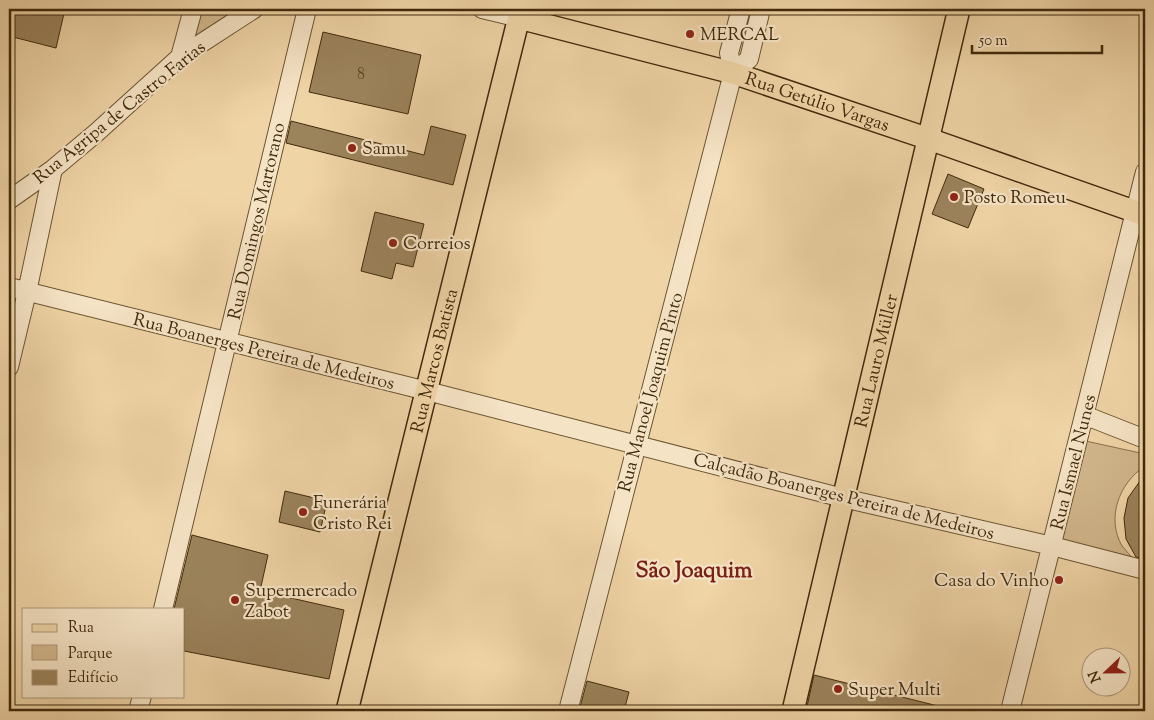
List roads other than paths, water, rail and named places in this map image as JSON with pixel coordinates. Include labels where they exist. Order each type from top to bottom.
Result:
[{"type":"main road","name":"Rua Lauro Müller","points":[[793,711],[959,9]]},
{"type":"main road","name":"Rua Getúlio Vargas","points":[[520,13],[733,73],[1140,213]]},
{"type":"main road","name":"Rua Marcos Batista","points":[[347,711],[520,13]]},
{"type":"street","points":[[180,57],[192,9]]},
{"type":"street","name":"Rua Agripa de Castro Farias","points":[[9,200],[53,169],[180,57],[254,9]]},
{"type":"street","name":"Rua Domingos Martorano","points":[[163,608],[307,9]]},
{"type":"street","name":"Rua Getúlio Vargas","points":[[482,9],[520,13]]},
{"type":"street","name":"Rua Manoel Joaquim Pinto","points":[[568,711],[733,73],[729,52],[741,9]]},
{"type":"street","name":"Rua Manoel Joaquim Pinto","points":[[733,73],[749,58],[761,9]]},
{"type":"street","points":[[9,367],[53,169]]},
{"type":"street","name":"Rua Ismael Nunes","points":[[1010,711],[1084,416],[1140,213],[1145,172]]},
{"type":"street","name":"Rua Boanerges Pereira de Medeiros","points":[[9,287],[636,445]]},
{"type":"street","points":[[1084,416],[1145,439]]},
{"type":"street","name":"Calçadão Boanerges Pereira de Medeiros","points":[[636,445],[843,498],[1052,546],[1145,570]]},
{"type":"street","points":[[138,711],[141,698]]},
{"type":"place","name":"MERCAL","points":[[690,34]]},
{"type":"place","name":"Samu","points":[[352,148]]},
{"type":"place","name":"Posto Romeu","points":[[954,197]]},
{"type":"place","name":"Correios","points":[[393,243]]},
{"type":"place","name":"Funerária Cristo Rei","points":[[303,512]]},
{"type":"place","name":"Casa do Vinho","points":[[1059,580]]},
{"type":"place","name":"Supermercado Zabot","points":[[235,600]]},
{"type":"place","name":"Super Multi","points":[[838,689]]},
{"type":"district","name":"São Joaquim","points":[[694,569]]}]
